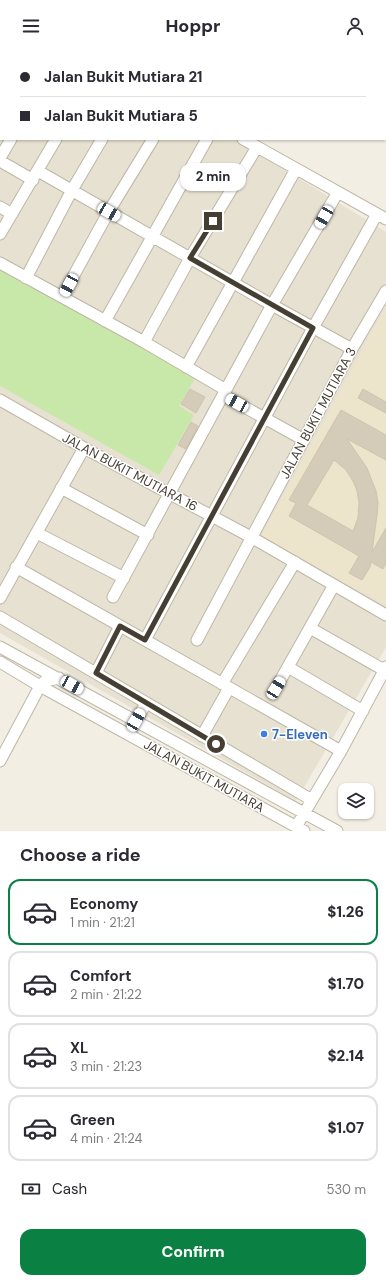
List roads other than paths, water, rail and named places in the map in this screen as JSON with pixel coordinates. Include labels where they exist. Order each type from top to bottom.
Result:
[{"type":"street","points":[[10,140],[0,160],[72,190],[272,306],[352,349]]},
{"type":"street","points":[[0,234],[55,140]]},
{"type":"street","points":[[26,278],[72,190],[101,140]]},
{"type":"street","points":[[62,297],[109,212],[151,140]]},
{"type":"street","points":[[105,321],[206,140]]},
{"type":"street","points":[[145,640],[313,328],[382,217],[245,140]]},
{"type":"street","points":[[144,342],[190,258],[257,147]]},
{"type":"street","points":[[186,367],[296,169]]},
{"type":"street","points":[[113,597],[272,306],[338,192]]},
{"type":"street","points":[[0,207],[12,214]]},
{"type":"street","points":[[0,263],[144,342],[186,367],[224,393],[304,440]]},
{"type":"street","name":"JALAN BUKIT MUTIARA 3","points":[[197,640],[352,349],[386,291]]},
{"type":"street","name":"JALAN BUKIT MUTIARA 16","points":[[0,400],[84,448],[251,537],[386,615]]},
{"type":"street","points":[[1,595],[84,448]]},
{"type":"street","points":[[61,488],[148,535]]},
{"type":"street","points":[[37,533],[124,578]]},
{"type":"street","points":[[202,736],[225,686],[295,562]]},
{"type":"street","points":[[16,567],[341,751]]},
{"type":"street","points":[[276,688],[334,585]]},
{"type":"street","points":[[0,617],[312,800]]},
{"type":"street","points":[[96,673],[120,626]]},
{"type":"street","points":[[300,829],[304,813],[341,751],[385,668],[310,628]]},
{"type":"street","name":"JALAN BUKIT MUTIARA","points":[[0,646],[337,831]]},
{"type":"street","name":"JALAN BUKIT MUTIARA","points":[[0,662],[40,686],[300,829]]},
{"type":"street","points":[[31,663],[36,670],[40,686]]},
{"type":"street","points":[[288,667],[363,711]]},
{"type":"street","points":[[0,761],[40,686],[45,681],[59,678]]},
{"type":"street","points":[[129,735],[146,703]]},
{"type":"place","name":"7-Eleven","points":[[264,734]]}]
